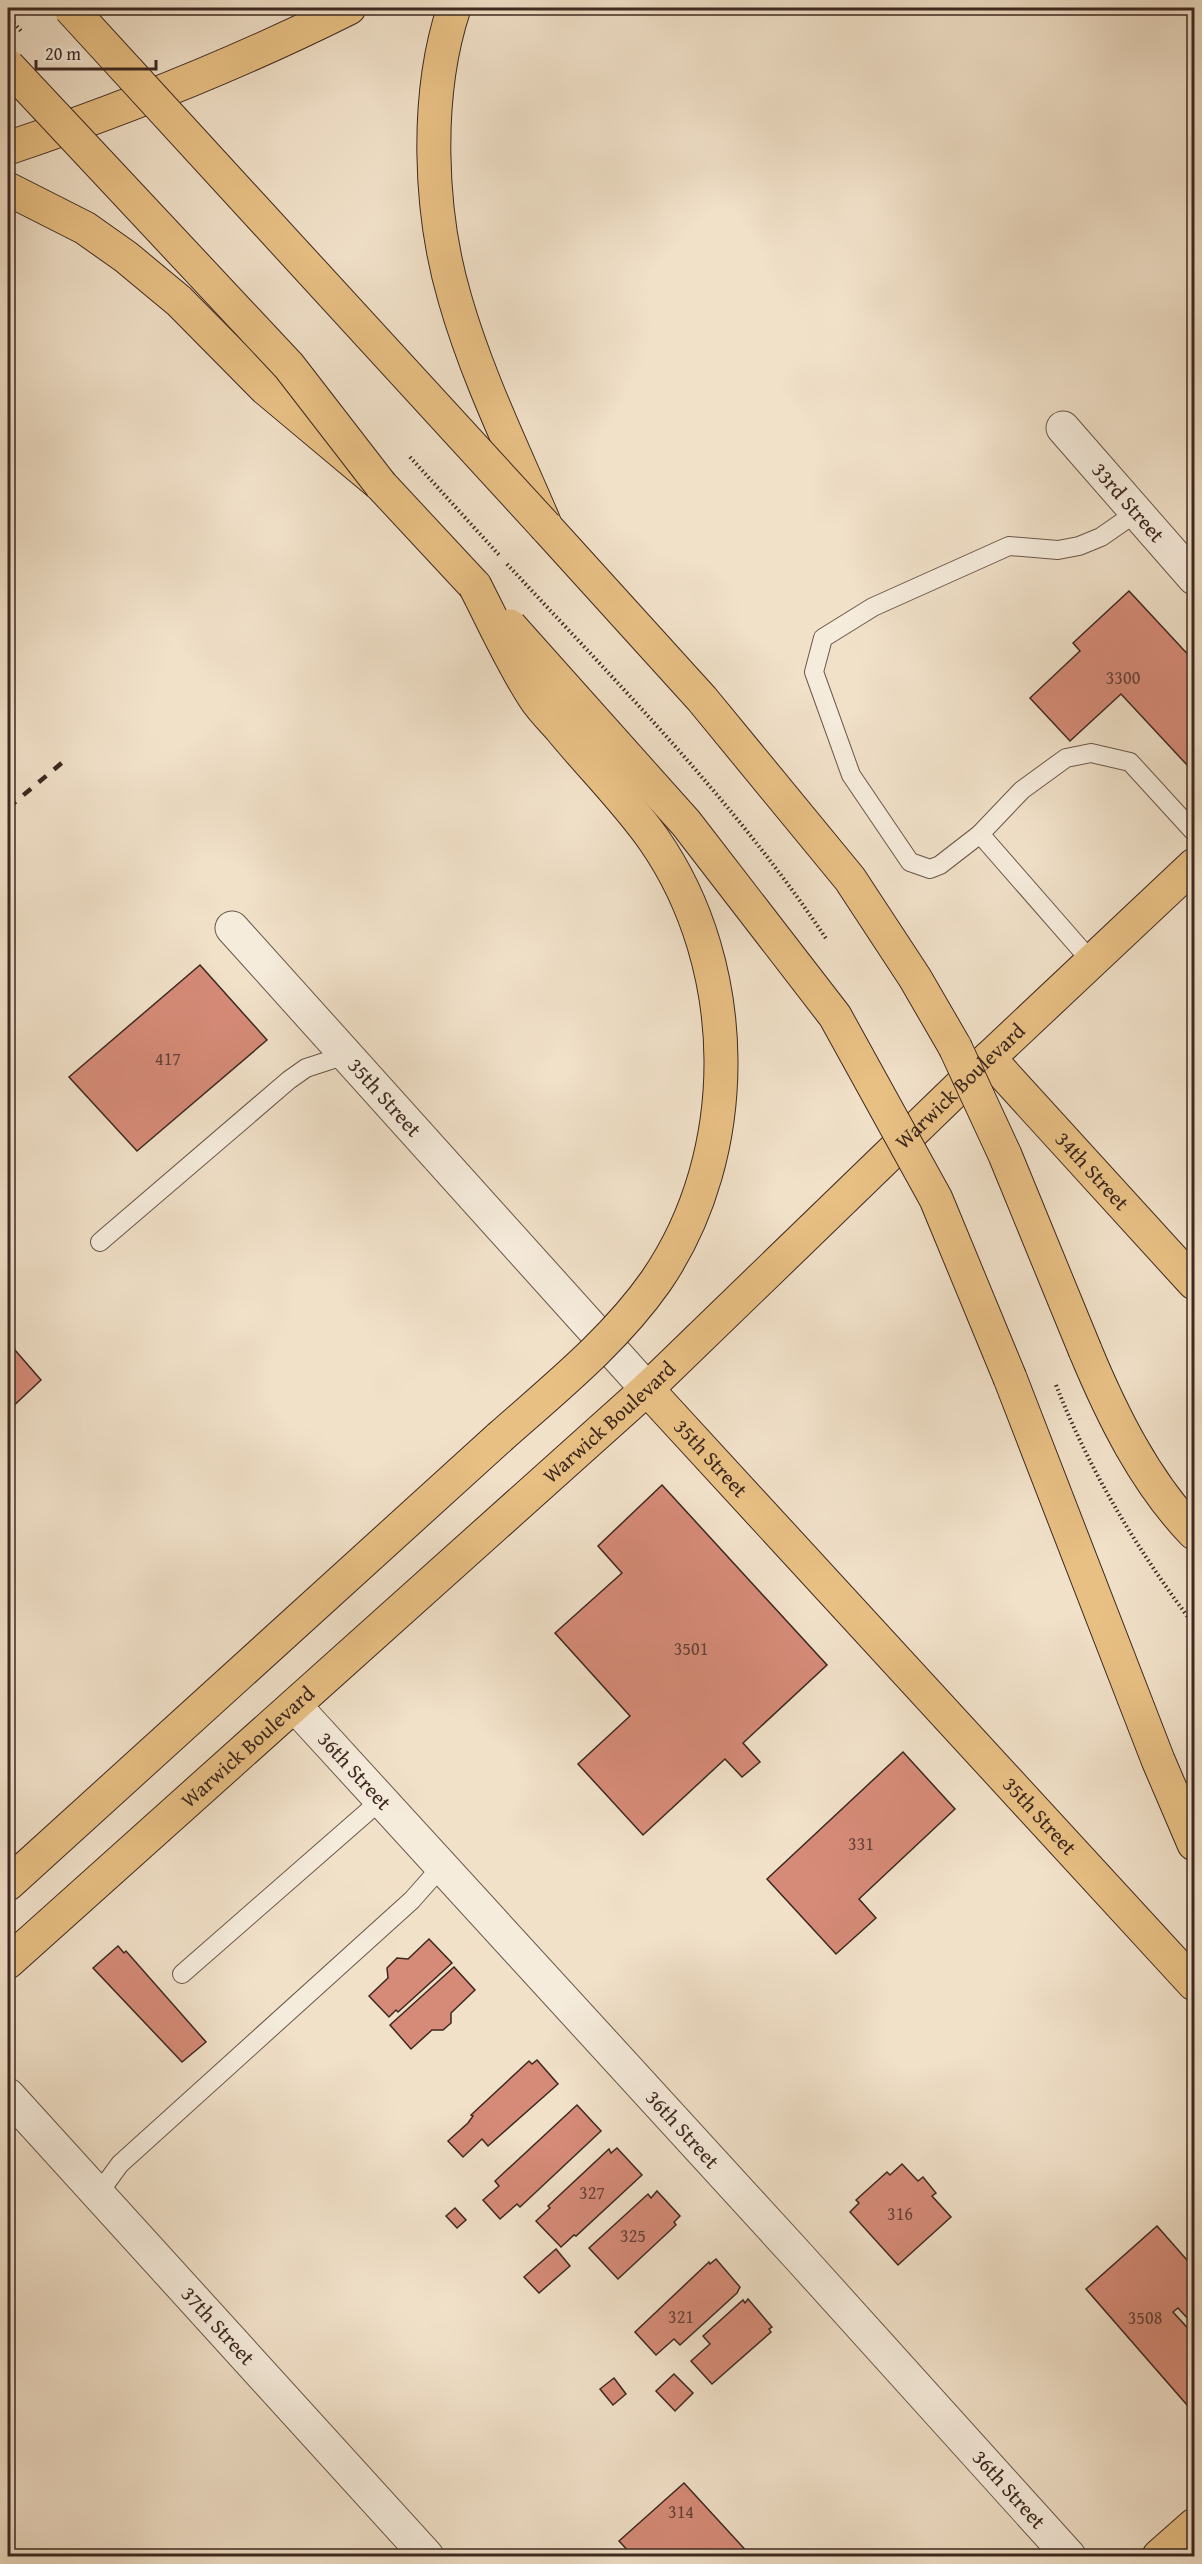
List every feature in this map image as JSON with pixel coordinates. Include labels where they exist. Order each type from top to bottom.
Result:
[{"type":"main road","points":[[70,8],[702,699],[850,879],[915,978],[955,1047],[1005,1155],[1102,1390],[1139,1459],[1179,1518],[1194,1533]]},
{"type":"main road","points":[[8,148],[69,127],[218,68],[350,8]]},
{"type":"main road","points":[[454,8],[440,70],[434,124],[435,183],[444,254],[454,298],[474,358],[546,527]]},
{"type":"main road","points":[[8,66],[289,366],[381,485],[475,586],[686,823],[835,1016],[936,1199],[1010,1378],[1158,1760],[1194,1844]]},
{"type":"main road","points":[[8,189],[85,228],[126,257],[179,301],[265,388],[381,485]]},
{"type":"main road","points":[[8,1884],[615,1331],[656,1281],[673,1253],[690,1216],[706,1171],[719,1110],[722,1042],[714,989],[700,932],[680,884],[654,840],[626,804],[534,698],[475,586]]},
{"type":"main road","name":"Warwick Boulevard","points":[[8,1962],[647,1389],[989,1058],[1194,866]]},
{"type":"main road","name":"34th Street","points":[[989,1058],[1194,1283]]},
{"type":"main road","name":"35th Street","points":[[647,1389],[1194,1984]]},
{"type":"main road","points":[[1159,2556],[1194,2525]]},
{"type":"street","name":"33rd Street","points":[[1063,428],[1194,578]]},
{"type":"street","name":"35th Street","points":[[232,928],[647,1389]]},
{"type":"street","name":"36th Street","points":[[295,1706],[1069,2556]]},
{"type":"street","name":"37th Street","points":[[8,2095],[428,2556]]},
{"type":"lane","points":[[1137,512],[1101,537],[1079,546],[1058,550],[1009,546],[873,607],[823,638],[814,672],[851,775],[910,862],[930,869],[940,865],[980,834],[1022,790],[1066,758],[1091,753],[1130,762],[1194,832]]},
{"type":"lane","points":[[980,834],[1091,962]]},
{"type":"lane","points":[[100,1242],[289,1080],[306,1068],[346,1056]]},
{"type":"lane","points":[[182,1974],[381,1800]]},
{"type":"lane","points":[[98,2194],[120,2164],[412,1900],[442,1866]]},
{"type":"path","points":[[1054,1378],[1072,1426],[1118,1514],[1150,1566],[1194,1625]]},
{"type":"building","points":[[1129,591],[1194,661],[1194,760],[1188,766],[1121,694],[1070,741],[1030,698],[1080,651],[1073,643]]},
{"type":"building","points":[[200,965],[267,1040],[137,1151],[69,1077]]},
{"type":"building","points":[[8,1342],[41,1380],[8,1411]]},
{"type":"building","points":[[662,1485],[827,1665],[743,1743],[760,1762],[742,1777],[725,1759],[643,1835],[578,1764],[630,1716],[555,1633],[622,1573],[598,1546]]},
{"type":"building","points":[[903,1752],[955,1809],[859,1899],[876,1918],[836,1954],[767,1879]]},
{"type":"building","points":[[429,1939],[452,1963],[398,2012],[396,2010],[389,2017],[369,1996],[388,1978],[387,1968],[397,1958],[408,1959]]},
{"type":"building","points":[[118,1946],[124,1953],[126,1951],[206,2042],[182,2062],[93,1968]]},
{"type":"building","points":[[454,1967],[475,1990],[451,2013],[451,2023],[443,2030],[432,2030],[411,2049],[390,2025]]},
{"type":"building","points":[[537,2060],[558,2084],[488,2146],[482,2139],[463,2157],[448,2141],[468,2123],[473,2116],[471,2115],[529,2061],[532,2064]]},
{"type":"building","points":[[577,2105],[601,2131],[520,2207],[517,2204],[500,2219],[483,2200],[499,2186],[495,2181]]},
{"type":"building","points":[[617,2148],[642,2175],[561,2247],[536,2221],[550,2208],[548,2206],[609,2149],[611,2153]]},
{"type":"building","points":[[902,2164],[918,2181],[923,2177],[936,2193],[932,2196],[951,2217],[898,2265],[850,2212],[859,2203],[856,2200],[887,2172],[890,2175]]},
{"type":"building","points":[[657,2191],[680,2216],[674,2222],[676,2225],[618,2279],[589,2248],[648,2194],[651,2198]]},
{"type":"building","points":[[455,2208],[466,2220],[457,2228],[446,2216]]},
{"type":"building","points":[[1157,2226],[1194,2268],[1194,2315],[1189,2320],[1178,2308],[1173,2312],[1194,2335],[1192,2344],[1194,2346],[1194,2413],[1086,2289]]},
{"type":"building","points":[[556,2249],[570,2266],[539,2293],[524,2277]]},
{"type":"building","points":[[716,2259],[740,2287],[737,2293],[680,2345],[674,2339],[656,2355],[635,2332],[709,2262],[710,2264]]},
{"type":"building","points":[[748,2299],[772,2327],[769,2329],[771,2332],[712,2384],[691,2361],[710,2344],[703,2336],[743,2300],[745,2303]]},
{"type":"building","points":[[674,2374],[693,2393],[675,2411],[656,2391]]},
{"type":"building","points":[[614,2378],[626,2394],[613,2405],[600,2389]]},
{"type":"building","points":[[684,2483],[751,2556],[633,2556],[619,2541]]},
{"type":"railway","points":[[8,808],[64,761]]}]
